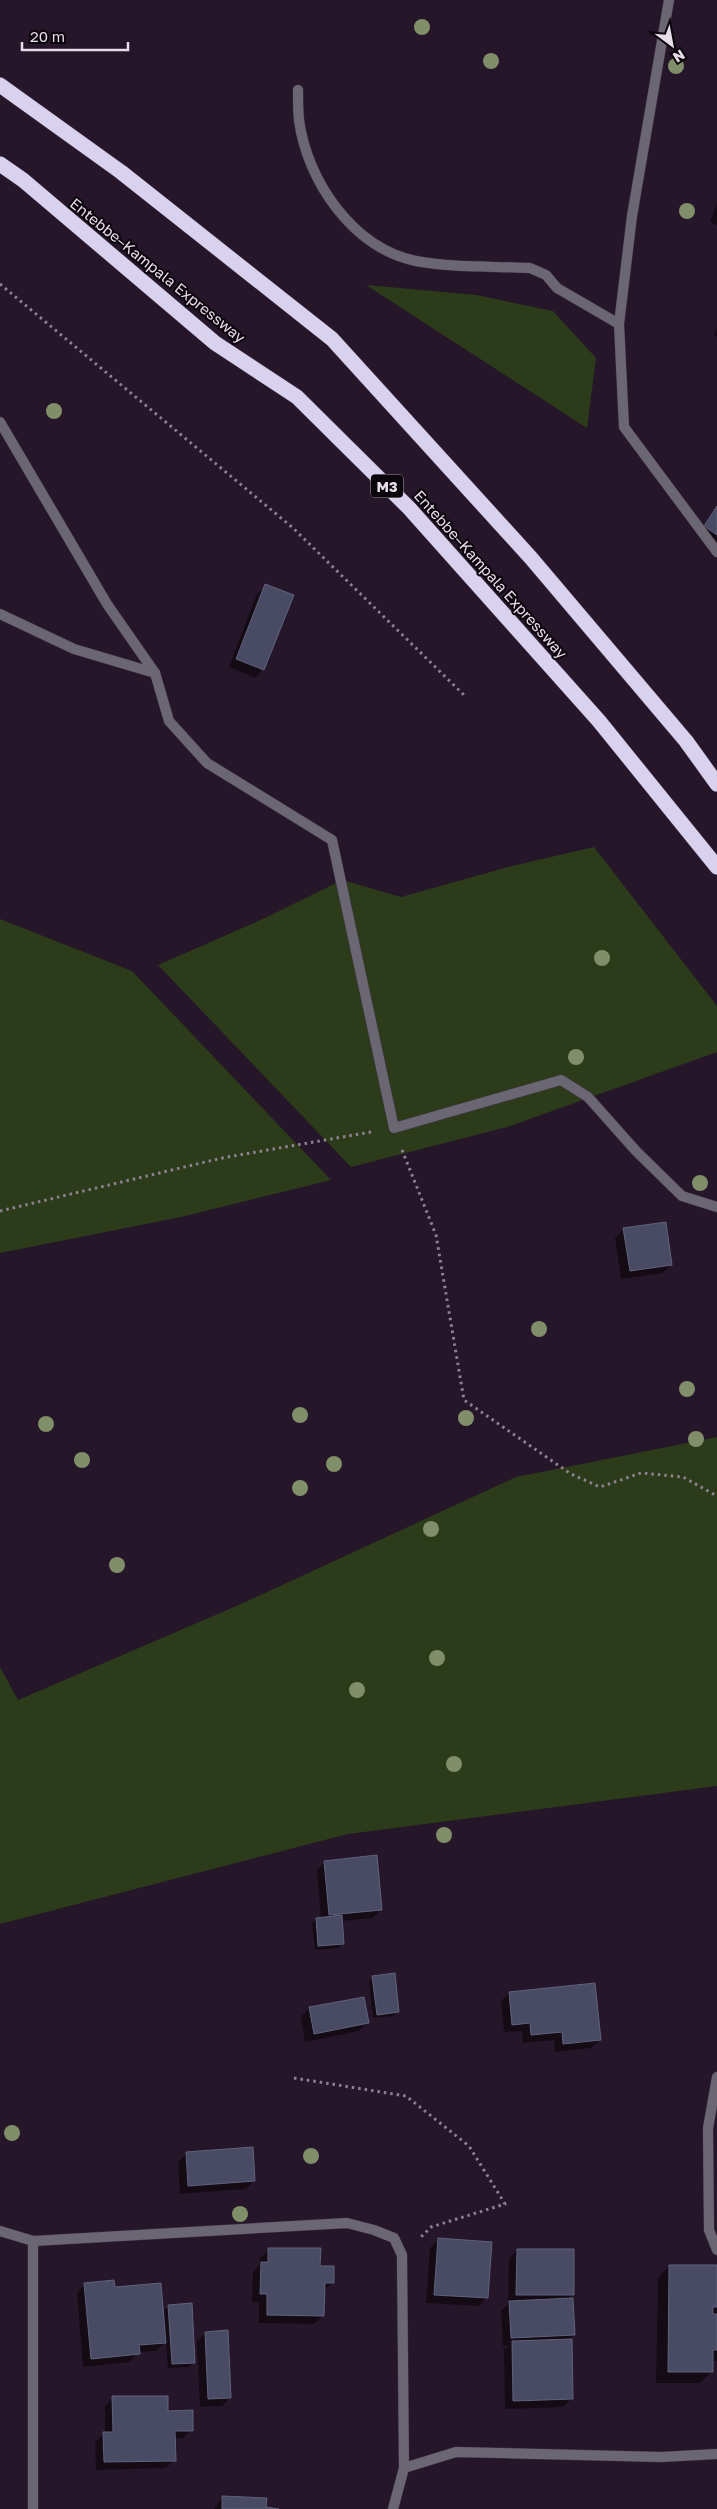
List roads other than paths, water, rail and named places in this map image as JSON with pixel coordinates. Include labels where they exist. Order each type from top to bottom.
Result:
[{"type":"highway","points":[[0,85],[121,172],[332,339],[531,558],[686,741],[717,784]]},
{"type":"highway","name":"Entebbe–Kampala Expressway","points":[[0,164],[23,180],[215,343],[297,397],[422,523],[599,721],[717,868]]},
{"type":"street","points":[[669,0],[632,216],[619,324],[624,427],[717,552]]},
{"type":"street","points":[[298,90],[299,119],[303,141],[312,164],[333,205],[362,235],[385,249],[415,260],[530,268],[546,275],[557,288],[619,324]]},
{"type":"street","points":[[0,422],[107,604],[155,673],[169,721],[207,762],[332,840],[394,1128],[561,1080],[588,1097],[636,1151],[682,1196],[717,1208]]},
{"type":"street","points":[[0,614],[74,649],[155,673]]},
{"type":"street","points":[[717,2078],[708,2128],[709,2230],[717,2250]]},
{"type":"street","points":[[0,2231],[33,2241],[347,2223],[374,2230],[394,2238],[402,2255],[404,2468],[393,2509]]},
{"type":"street","points":[[33,2241],[33,2509]]},
{"type":"street","points":[[404,2468],[456,2452],[660,2457],[717,2454]]}]
